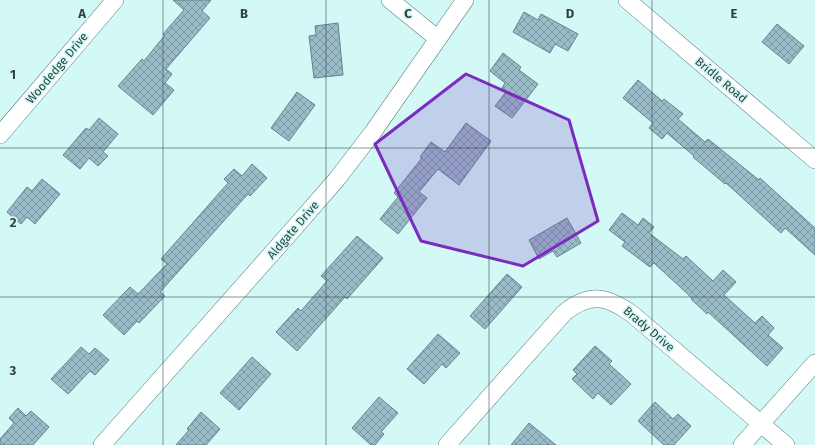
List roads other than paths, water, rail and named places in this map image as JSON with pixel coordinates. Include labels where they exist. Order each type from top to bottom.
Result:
[{"type":"street","name":"Woodedge Drive","points":[[0,135],[115,0]]},
{"type":"street","points":[[390,0],[425,30],[438,39]]},
{"type":"street","name":"Aldgate Drive","points":[[102,445],[320,199],[373,132],[465,0]]},
{"type":"street","name":"Bridle Road","points":[[627,0],[815,160]]},
{"type":"street","name":"Brady Drive","points":[[447,445],[564,313],[581,302],[593,299],[604,299],[619,304],[786,445]]},
{"type":"street","points":[[742,445],[815,363]]}]
